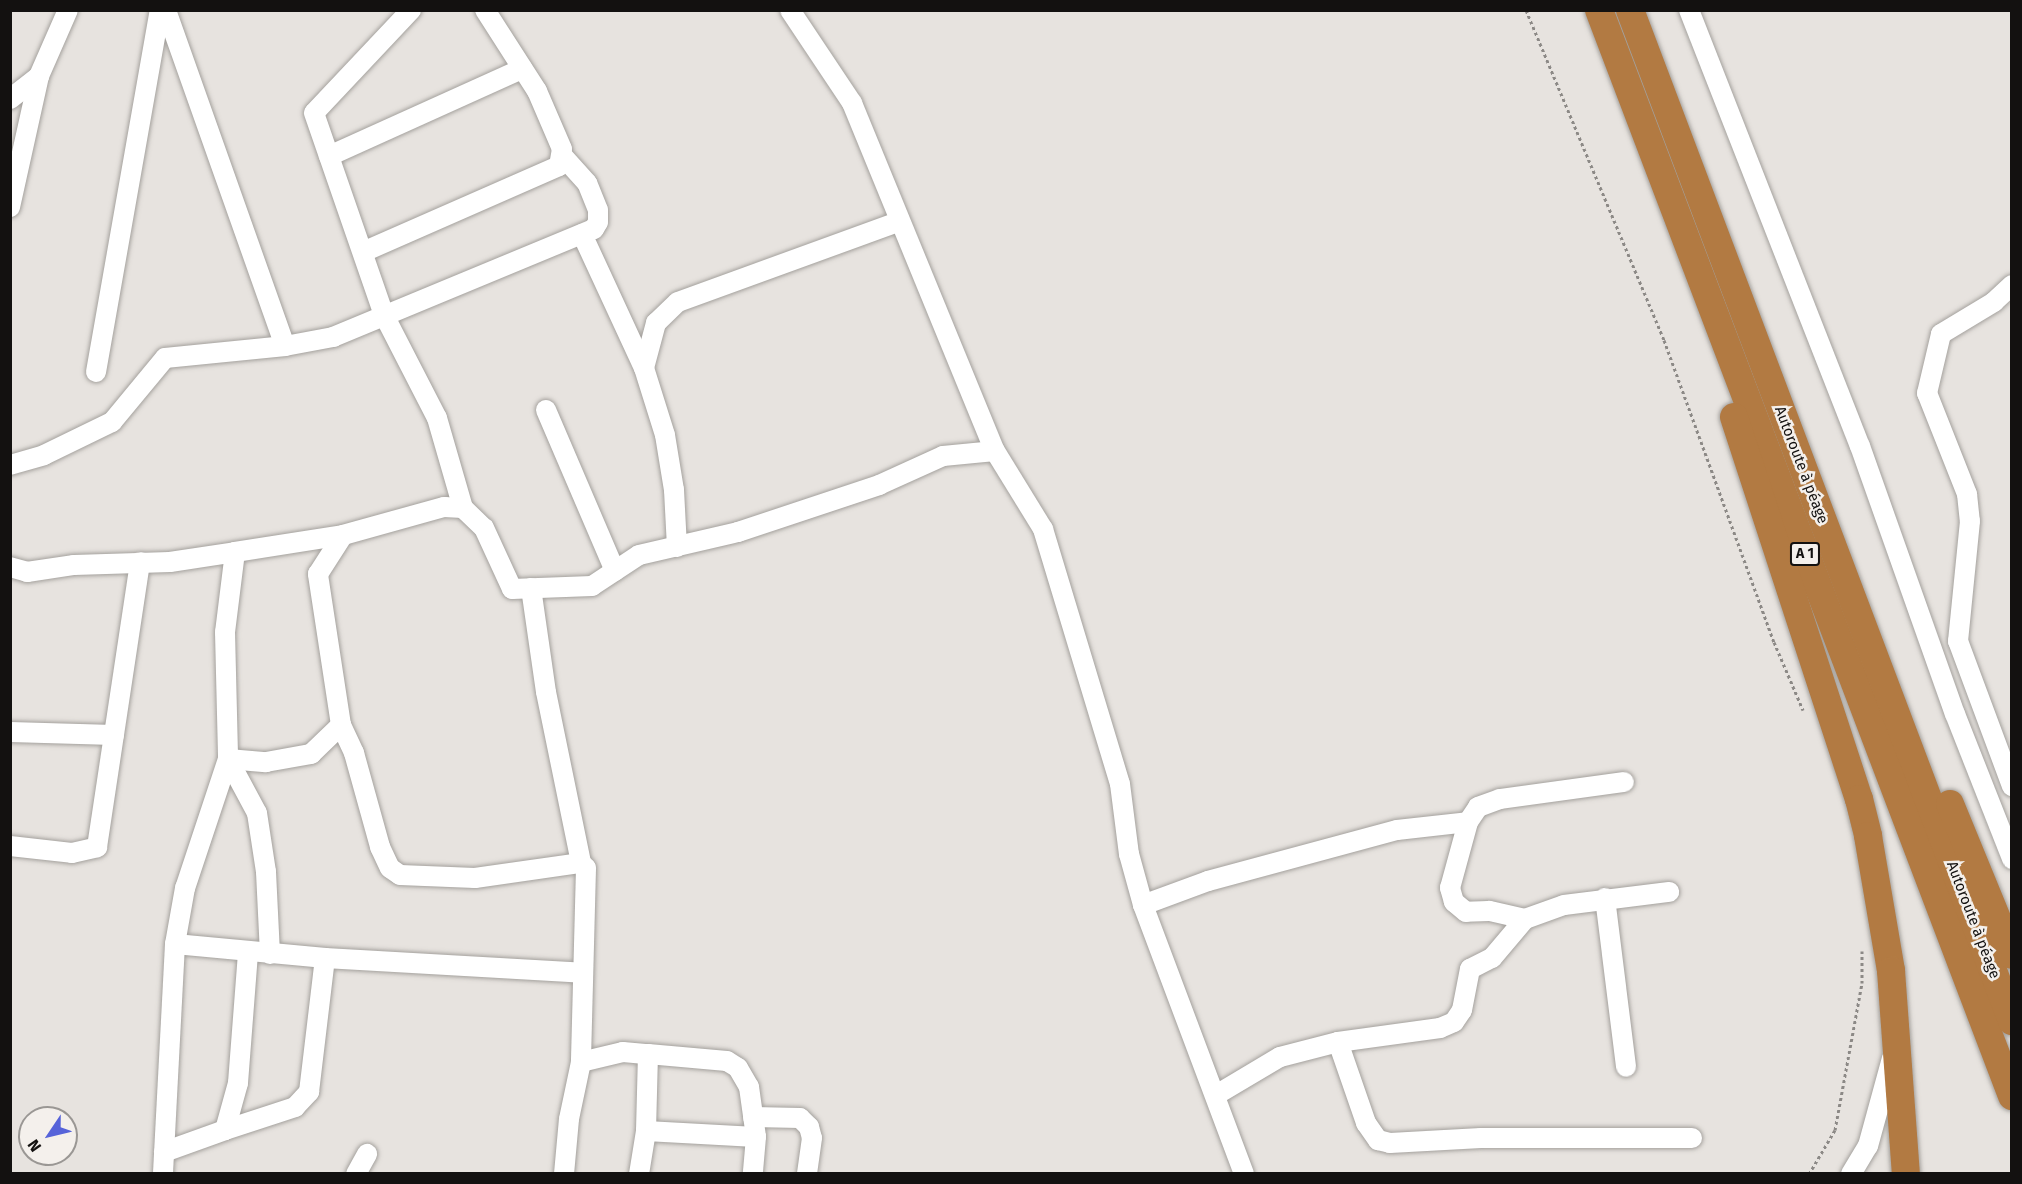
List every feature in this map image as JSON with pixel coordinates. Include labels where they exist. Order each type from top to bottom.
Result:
[{"type":"highway","name":"A 1","points":[[1599,10],[2012,1096]]},
{"type":"highway","name":"Autoroute à péage","points":[[1630,10],[2012,1021]]},
{"type":"highway","points":[[1694,182],[2012,955]]},
{"type":"highway","points":[[1670,199],[1703,325],[1859,799],[1891,971],[1906,1173]]},
{"type":"street","points":[[10,207],[39,76],[68,10]]},
{"type":"street","points":[[96,372],[160,10]]},
{"type":"street","points":[[166,10],[285,346]]},
{"type":"street","points":[[411,10],[314,113],[384,315],[437,417],[463,508],[484,528],[512,589],[592,586],[639,555],[738,532],[868,488],[943,456],[995,451]]},
{"type":"street","points":[[10,465],[44,455],[112,422],[165,358],[285,346],[333,337],[582,234],[598,222],[598,210],[587,183],[563,156],[537,91],[485,10]]},
{"type":"street","points":[[790,10],[852,103],[995,451],[1043,529],[1120,784],[1129,854],[1143,905],[1244,1173]]},
{"type":"street","points":[[1689,10],[1860,446],[1955,714],[2012,859]]},
{"type":"street","points":[[329,156],[522,69]]},
{"type":"street","points":[[10,99],[39,76]]},
{"type":"street","points":[[363,252],[559,166],[563,156]]},
{"type":"street","points":[[644,368],[656,323],[678,302],[900,220]]},
{"type":"street","points":[[582,234],[644,368],[665,435],[674,490],[677,547]]},
{"type":"street","points":[[2009,774],[1958,641],[1970,521],[1967,494],[1927,393],[1941,334],[1989,305],[2012,285]]},
{"type":"street","points":[[546,410],[615,571]]},
{"type":"street","points":[[10,567],[27,572],[235,552],[343,535],[444,507],[463,508]]},
{"type":"street","points":[[343,535],[318,574],[341,725],[357,762],[380,848],[390,868],[400,875],[475,878],[581,863]]},
{"type":"street","points":[[163,1173],[175,944],[185,888],[228,759],[225,632],[235,552]]},
{"type":"street","points":[[10,846],[72,853],[97,847],[140,562]]},
{"type":"street","points":[[531,588],[546,692],[581,863],[586,868],[588,880],[581,1062],[569,1119],[564,1173]]},
{"type":"street","points":[[228,759],[266,762],[311,754],[341,725]]},
{"type":"street","points":[[10,732],[114,735]]},
{"type":"street","points":[[228,759],[257,813],[266,872],[270,954]]},
{"type":"street","points":[[1525,919],[1489,911],[1466,912],[1454,902],[1450,888],[1468,822],[1478,807],[1500,799],[1624,782]]},
{"type":"street","points":[[1143,905],[1208,881],[1396,830],[1468,822]]},
{"type":"street","points":[[1215,1095],[1280,1057],[1338,1042],[1440,1028],[1454,1022],[1462,1010],[1470,969],[1492,958],[1525,919],[1564,905],[1605,898],[1670,892]]},
{"type":"street","points":[[1605,898],[1626,1067]]},
{"type":"street","points":[[175,944],[325,958],[583,973]]},
{"type":"street","points":[[225,1130],[238,1083],[248,952]]},
{"type":"street","points":[[164,1152],[295,1107],[309,1092],[325,958]]},
{"type":"street","points":[[1338,1042],[1366,1122],[1377,1140],[1390,1143],[1482,1138],[1692,1138]]},
{"type":"street","points":[[1851,1173],[1868,1146],[1895,1049]]},
{"type":"street","points":[[581,1062],[623,1052],[727,1060],[738,1068],[749,1086],[756,1137],[753,1173]]},
{"type":"street","points":[[639,1173],[646,1131],[648,1054]]},
{"type":"street","points":[[753,1117],[800,1118],[809,1127],[812,1138],[807,1173]]},
{"type":"street","points":[[646,1131],[756,1137]]},
{"type":"street","points":[[356,1173],[367,1154]]},
{"type":"path","points":[[1526,10],[1664,340],[1774,642],[1807,717]]},
{"type":"path","points":[[1809,1173],[1835,1130],[1843,1095],[1863,983],[1862,940]]}]
